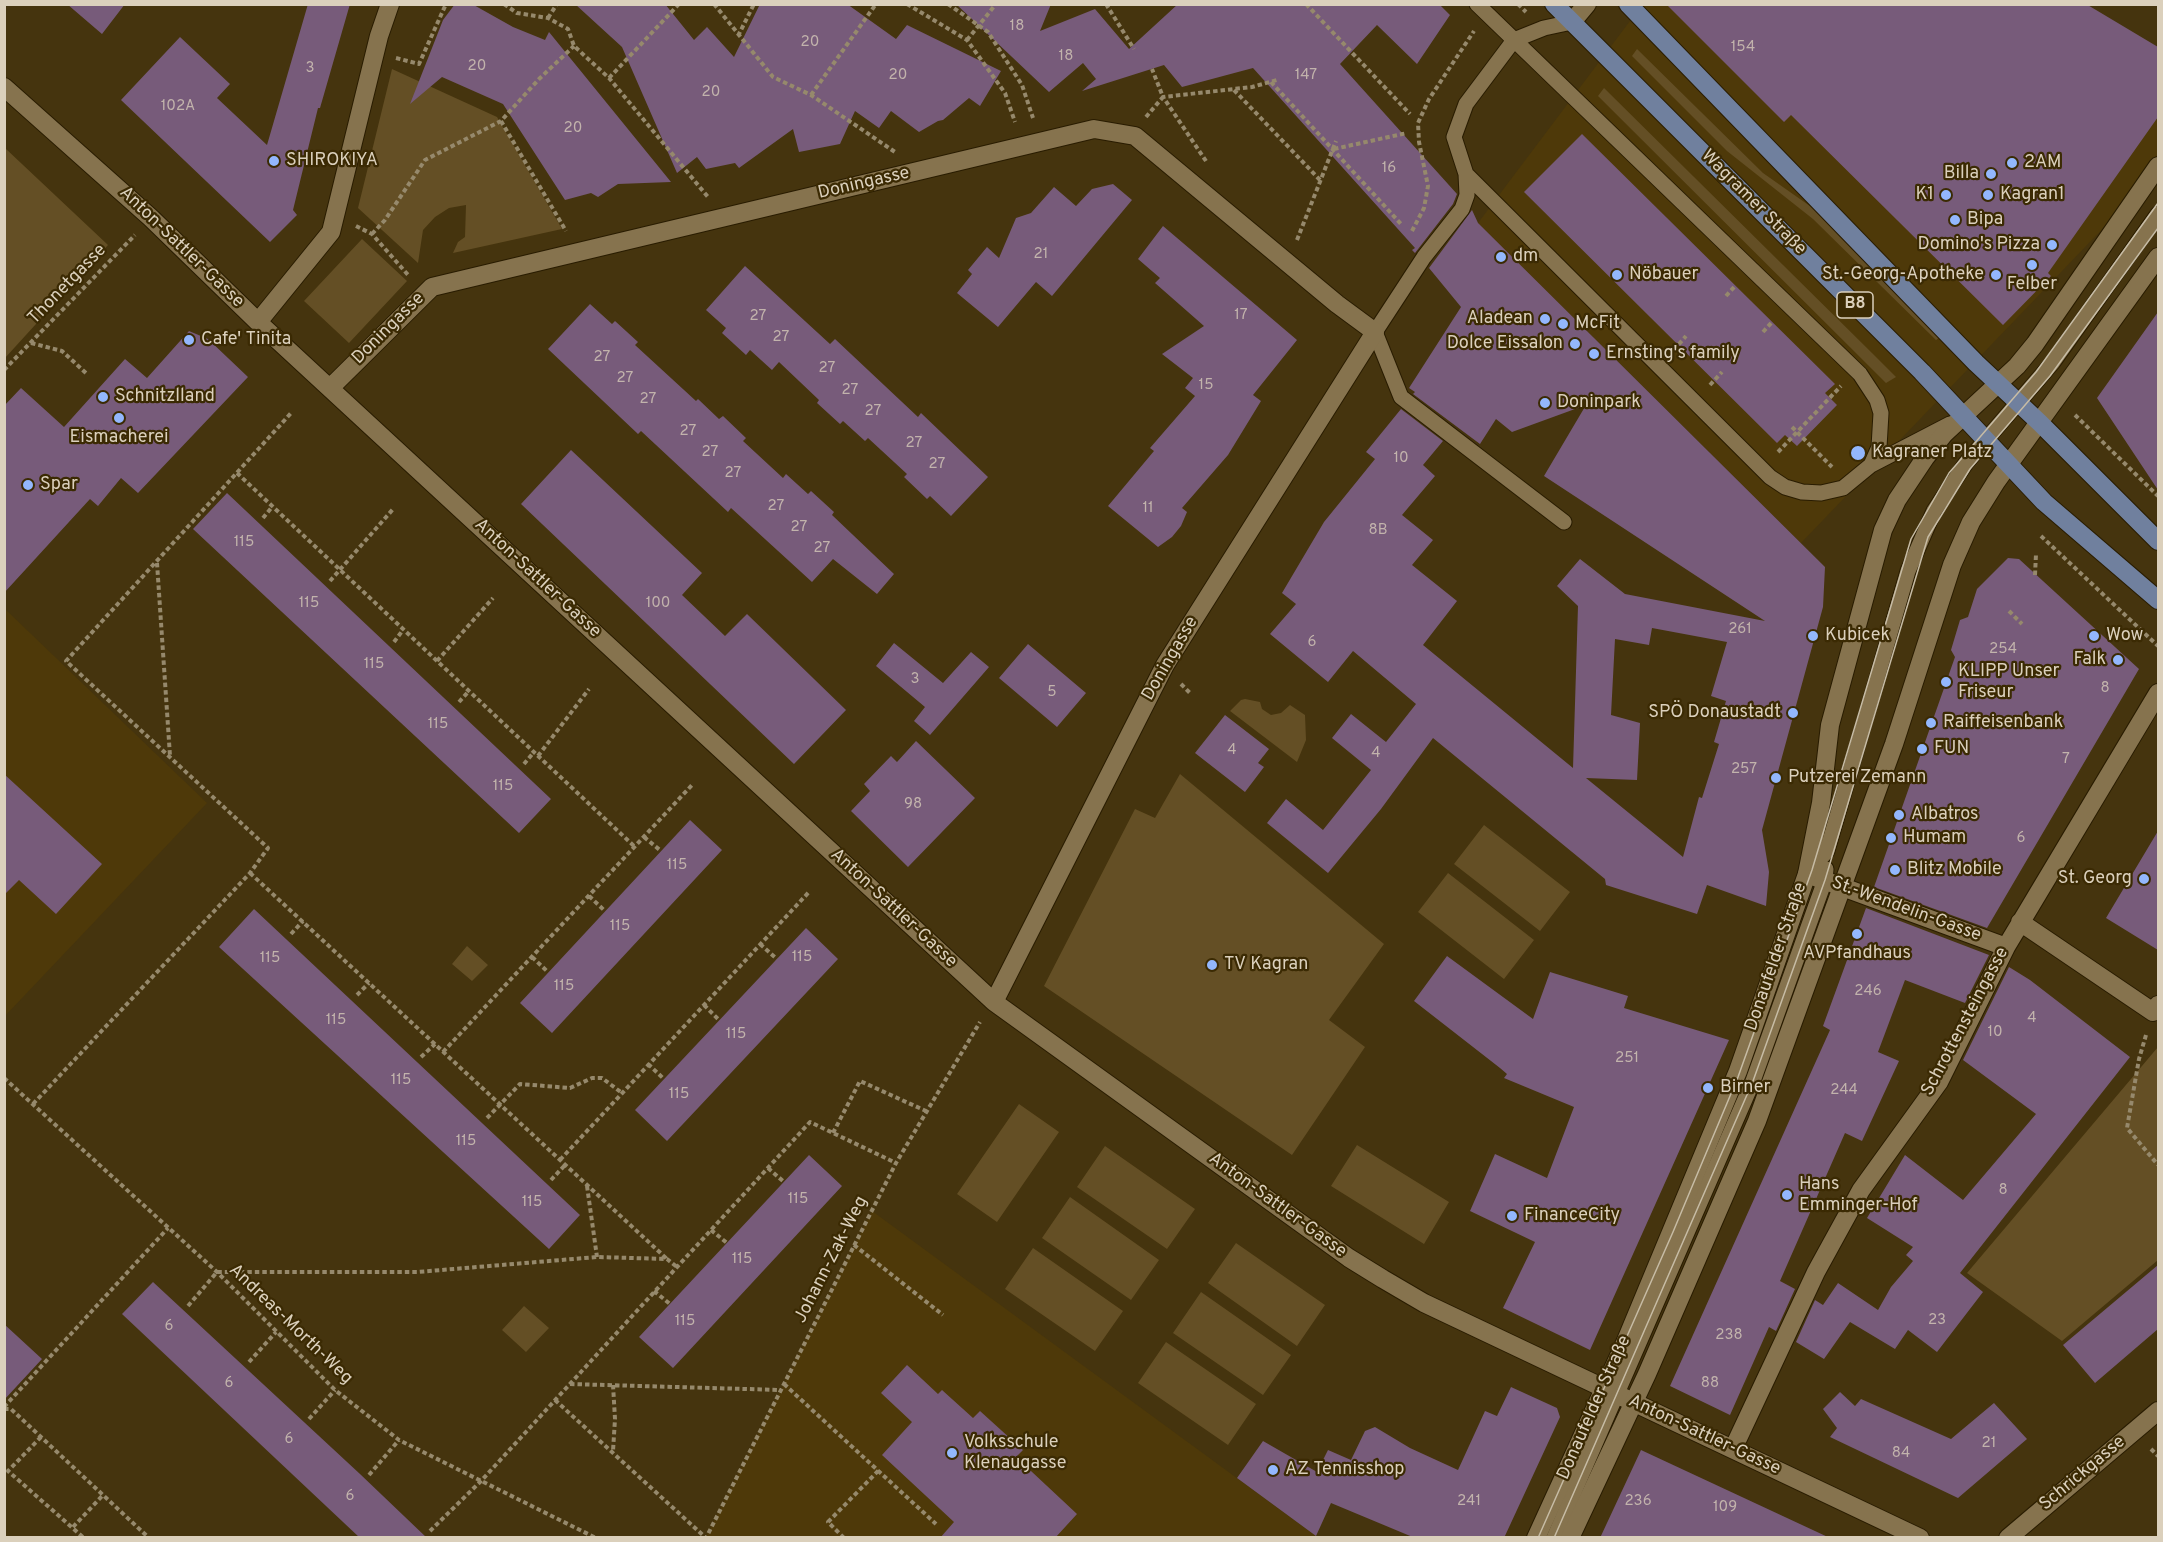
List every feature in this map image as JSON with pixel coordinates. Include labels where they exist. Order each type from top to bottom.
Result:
[{"type":"main road","name":"Wagramer Straße","points":[[1554,4],[1963,416],[2044,502],[2158,600]]},
{"type":"main road","name":"B8","points":[[1628,4],[1997,384],[2040,423],[2158,541]]},
{"type":"street","points":[[258,321],[331,232],[379,36],[390,4]]},
{"type":"street","points":[[1572,22],[1587,4]]},
{"type":"street","name":"Anton-Sattler-Gasse","points":[[4,87],[151,218],[330,388],[994,1002],[1349,1258],[1424,1303],[1920,1538]]},
{"type":"street","name":"Doningasse","points":[[330,388],[432,287],[1094,129],[1135,136],[1375,332],[1164,665],[994,1002]]},
{"type":"street","points":[[1997,384],[2035,344],[2158,166]]},
{"type":"street","points":[[2040,423],[2158,257]]},
{"type":"street","name":"Donaufelder Straße","points":[[1536,1538],[1619,1395],[1757,1121],[1821,879],[1821,803],[1830,725],[1883,530],[1897,500],[1925,458],[1963,416],[1997,384]]},
{"type":"street","name":"Donaufelder Straße","points":[[1570,1538],[1619,1395],[1738,1071],[1821,879],[1894,744],[1955,558],[1971,522],[2008,465],[2040,423]]},
{"type":"street","name":"Schrottensteingasse","points":[[1732,1449],[1816,1272],[1861,1190],[1939,1082],[2006,946],[2158,693]]},
{"type":"street","name":"St.-Wendelin-Gasse","points":[[1821,879],[2006,946]]},
{"type":"street","points":[[2020,922],[2156,1009]]},
{"type":"street","name":"Schrickgasse","points":[[2008,1538],[2158,1411]]},
{"type":"lane","points":[[1478,4],[1860,375],[1877,400],[1881,413],[1879,447],[1871,465]]},
{"type":"lane","points":[[1514,40],[1544,28],[1572,22]]},
{"type":"lane","name":"Doningasse","points":[[1375,332],[1424,257],[1462,209],[1467,195],[1466,174],[1454,137],[1466,104],[1514,40]]},
{"type":"lane","points":[[1466,174],[1770,477],[1785,487],[1802,492],[1821,493],[1843,488],[1871,465],[1963,416]]},
{"type":"lane","points":[[1821,879],[1827,851],[1914,553],[1938,503],[1966,463],[2058,356],[2158,214]]},
{"type":"lane","points":[[1375,332],[1401,396],[1564,522]]},
{"type":"lane","name":"Donaufelder Straße","points":[[1554,1538],[1619,1395]]},
{"type":"path","points":[[390,56],[419,64],[446,4]]},
{"type":"path","points":[[504,4],[517,13],[548,18],[568,29],[574,46],[609,78],[723,217]]},
{"type":"path","points":[[548,18],[557,4]]},
{"type":"path","points":[[609,78],[679,4]]},
{"type":"path","points":[[714,4],[773,77],[811,95],[924,170]]},
{"type":"path","points":[[738,36],[754,4]]},
{"type":"path","points":[[811,95],[876,4]]},
{"type":"path","points":[[907,4],[967,40],[1005,93],[1030,144]]},
{"type":"path","points":[[948,4],[980,24],[1022,85],[1036,126],[1030,144]]},
{"type":"path","points":[[967,40],[996,4]]},
{"type":"path","points":[[1106,4],[1134,49]]},
{"type":"path","points":[[1306,4],[1410,114]]},
{"type":"path","points":[[372,234],[385,220],[425,160],[501,121],[539,79],[574,46]]},
{"type":"path","points":[[1410,235],[1424,208],[1428,186],[1419,141],[1418,123],[1429,99],[1464,46]]},
{"type":"path","points":[[1152,69],[1162,98],[1200,149],[1208,165]]},
{"type":"path","points":[[1142,122],[1162,98],[1274,81],[1401,224]]},
{"type":"path","points":[[1233,89],[1320,180]]},
{"type":"path","points":[[501,121],[567,234]]},
{"type":"path","points":[[1333,149],[1407,133]]},
{"type":"path","points":[[1287,262],[1336,141]]},
{"type":"path","name":"Thonetgasse","points":[[4,370],[151,218]]},
{"type":"path","points":[[351,223],[372,234],[416,283]]},
{"type":"path","points":[[1726,296],[1740,281]]},
{"type":"path","points":[[1763,332],[1777,318]]},
{"type":"path","points":[[1671,352],[1686,336]]},
{"type":"path","points":[[30,343],[62,351],[87,374]]},
{"type":"path","points":[[1707,388],[1722,372]]},
{"type":"path","points":[[1775,455],[1844,384]]},
{"type":"path","points":[[33,1104],[250,873],[268,848],[66,661],[292,412]]},
{"type":"path","points":[[1792,427],[1838,472]]},
{"type":"path","points":[[2093,433],[2158,496]]},
{"type":"path","points":[[237,473],[635,847]]},
{"type":"path","points":[[263,518],[272,507]]},
{"type":"path","points":[[330,581],[394,508]]},
{"type":"path","points":[[2034,529],[2158,646]]},
{"type":"path","points":[[2035,575],[2036,554]]},
{"type":"path","points":[[157,562],[170,757]]},
{"type":"path","points":[[437,661],[493,598]]},
{"type":"path","points":[[2008,611],[2022,624]]},
{"type":"path","points":[[394,642],[403,630]]},
{"type":"path","points":[[524,764],[536,754],[589,689]]},
{"type":"path","points":[[459,702],[469,691]]},
{"type":"path","points":[[443,1052],[693,784]]},
{"type":"path","points":[[644,837],[661,851]]},
{"type":"path","points":[[250,873],[677,1267]]},
{"type":"path","points":[[560,1160],[808,892]]},
{"type":"path","points":[[589,896],[605,911]]},
{"type":"path","points":[[291,934],[303,921]]},
{"type":"path","points":[[760,944],[777,959]]},
{"type":"path","points":[[532,957],[548,972]]},
{"type":"path","points":[[357,995],[369,983]]},
{"type":"path","name":"Johann-Zak-Weg","points":[[706,1538],[896,1163],[970,1036],[994,1002]]},
{"type":"path","points":[[704,1005],[719,1020]]},
{"type":"path","points":[[2156,1009],[2139,1059],[2127,1128],[2158,1165]]},
{"type":"path","points":[[422,1057],[435,1044]]},
{"type":"path","points":[[648,1064],[664,1079]]},
{"type":"path","name":"Andreas-Morth-Weg","points":[[4,1078],[217,1272],[335,1390],[399,1440],[596,1538]]},
{"type":"path","points":[[487,1118],[520,1084],[570,1088],[592,1078],[602,1078],[621,1093]]},
{"type":"path","points":[[833,1133],[860,1081],[926,1111]]},
{"type":"path","points":[[430,1531],[481,1481],[810,1122],[896,1163]]},
{"type":"path","points":[[551,1180],[566,1165]]},
{"type":"path","points":[[768,1168],[784,1182]]},
{"type":"path","points":[[587,1185],[597,1257]]},
{"type":"path","points":[[4,1408],[168,1228]]},
{"type":"path","points":[[711,1230],[727,1243]]},
{"type":"path","points":[[854,1245],[943,1315]]},
{"type":"path","points":[[188,1306],[217,1272],[418,1272],[597,1257],[667,1259]]},
{"type":"path","points":[[654,1291],[670,1304]]},
{"type":"path","points":[[249,1362],[276,1332]]},
{"type":"path","points":[[569,1384],[781,1390]]},
{"type":"path","points":[[784,1384],[936,1524]]},
{"type":"path","points":[[613,1385],[615,1436],[613,1452]]},
{"type":"path","points":[[309,1419],[335,1390]]},
{"type":"path","points":[[555,1400],[706,1538]]},
{"type":"path","points":[[4,1408],[11,1409],[149,1538]]},
{"type":"path","points":[[41,1437],[8,1471],[84,1538]]},
{"type":"path","points":[[369,1475],[399,1440]]},
{"type":"path","points":[[2151,1449],[2158,1456]]},
{"type":"path","points":[[844,1538],[828,1522],[879,1470]]},
{"type":"path","points":[[73,1527],[104,1495]]},
{"type":"shaded area","points":[[1642,5],[2016,5],[2158,86],[2158,171],[1801,543],[1478,223]]},
{"type":"shaded area","points":[[1637,49],[1763,173],[1817,211],[1943,335],[1936,340],[1813,219],[1727,151],[1632,56]]},
{"type":"shaded area","points":[[392,69],[497,117],[562,229],[453,253],[458,242],[465,237],[466,205],[449,208],[435,217],[423,230],[418,263],[358,208]]},
{"type":"shaded area","points":[[1604,88],[1896,377],[1886,383],[1598,96]]},
{"type":"shaded area","points":[[5,148],[108,245],[4,358]]},
{"type":"shaded area","points":[[362,239],[407,281],[349,343],[304,301]]},
{"type":"shaded area","points":[[4,608],[207,803],[5,1016],[4,1016]]},
{"type":"shaded area","points":[[1245,699],[1260,702],[1262,709],[1271,715],[1281,713],[1290,705],[1305,715],[1306,740],[1297,762],[1230,711]]},
{"type":"shaded area","name":"TV Kagran","points":[[1180,774],[1384,944],[1329,1020],[1365,1047],[1292,1155],[1044,986],[1135,809],[1155,818]]},
{"type":"shaded area","points":[[1484,825],[1570,892],[1540,931],[1454,864]]},
{"type":"shaded area","points":[[1448,873],[1534,940],[1504,979],[1418,912]]},
{"type":"shaded area","points":[[467,946],[488,965],[472,981],[452,964]]},
{"type":"shaded area","points":[[2158,1047],[2158,1260],[2062,1341],[1967,1273]]},
{"type":"shaded area","points":[[1019,1104],[1059,1132],[997,1222],[957,1194]]},
{"type":"shaded area","points":[[1357,1145],[1449,1202],[1424,1244],[1331,1186]]},
{"type":"shaded area","points":[[1105,1146],[1195,1209],[1167,1249],[1077,1187]]},
{"type":"shaded area","points":[[1070,1197],[1159,1260],[1131,1300],[1042,1238]]},
{"type":"shaded area","points":[[872,1211],[1316,1536],[1315,1538],[706,1537]]},
{"type":"shaded area","points":[[1236,1243],[1325,1305],[1297,1346],[1208,1283]]},
{"type":"shaded area","points":[[1033,1248],[1123,1311],[1095,1351],[1005,1289]]},
{"type":"shaded area","points":[[1201,1292],[1291,1355],[1263,1395],[1173,1333]]},
{"type":"shaded area","points":[[524,1306],[549,1328],[526,1352],[502,1330]]},
{"type":"shaded area","points":[[1166,1342],[1256,1404],[1228,1445],[1138,1383]]},
{"type":"building","points":[[67,4],[125,4],[102,34]]},
{"type":"building","points":[[308,4],[350,4],[320,108],[318,108],[293,210],[297,215],[270,242],[121,100],[180,37],[230,84],[217,98],[267,145]]},
{"type":"building","points":[[455,4],[472,4],[513,27],[545,40],[549,32],[671,182],[618,184],[598,197],[591,193],[565,200],[503,104],[442,77],[410,104],[443,20]]},
{"type":"building","points":[[575,4],[665,4],[694,40],[707,27],[734,57],[760,4],[847,4],[896,39],[907,25],[1001,71],[980,106],[969,98],[943,120],[919,132],[891,111],[879,128],[855,111],[840,144],[799,152],[793,129],[739,168],[735,163],[706,169],[697,157],[677,173],[622,47]]},
{"type":"building","points":[[956,4],[1051,4],[1040,31],[1095,9],[1129,49],[1178,4],[1439,4],[1450,15],[1417,64],[1377,25],[1340,64],[1457,194],[1453,204],[1415,253],[1412,250],[1415,248],[1253,68],[1182,87],[1164,65],[1082,91],[1096,79],[1083,63],[1049,92]]},
{"type":"building","name":"Kagran1","points":[[1666,4],[2086,4],[2158,47],[2158,117],[2048,273],[2051,276],[2003,325],[1791,115],[1784,122]]},
{"type":"building","points":[[1582,134],[1835,384],[1825,393],[1837,405],[1797,446],[1785,435],[1777,443],[1524,192]]},
{"type":"building","points":[[1113,184],[1132,200],[1052,296],[1036,282],[998,327],[957,293],[972,274],[968,270],[987,247],[999,258],[1016,218],[1031,213],[1054,187],[1076,206],[1092,189]]},
{"type":"building","points":[[1472,210],[1478,223],[1825,567],[1823,607],[1762,830],[1769,872],[1766,906],[1707,885],[1697,914],[1606,885],[1605,879],[1433,738],[1381,809],[1328,873],[1267,823],[1286,799],[1323,830],[1371,770],[1332,738],[1351,714],[1386,742],[1416,704],[1353,651],[1328,682],[1270,634],[1296,604],[1282,593],[1324,522],[1375,459],[1366,452],[1401,409],[1443,441],[1423,465],[1435,476],[1402,515],[1433,540],[1412,565],[1457,601],[1423,645],[1573,768],[1578,606],[1557,586],[1580,559],[1625,594],[1765,621],[1544,476],[1586,405],[1512,432],[1496,419],[1480,444],[1413,394],[1415,392],[1409,388],[1461,307],[1429,268]],"holes":[[[1652,628],[1727,642],[1711,696],[1726,701],[1714,742],[1719,744],[1702,798],[1699,797],[1683,857],[1586,778],[1637,780],[1640,723],[1611,715],[1615,639],[1649,645]]]},
{"type":"building","points":[[1163,226],[1297,340],[1253,395],[1261,401],[1228,455],[1182,508],[1187,512],[1181,526],[1172,537],[1158,547],[1108,506],[1154,451],[1150,448],[1195,396],[1185,388],[1193,378],[1162,354],[1204,326],[1155,283],[1160,278],[1138,259]]},
{"type":"building","points":[[745,266],[830,344],[835,339],[918,417],[921,413],[988,477],[951,516],[930,496],[927,499],[904,477],[907,474],[868,438],[865,441],[843,421],[840,424],[817,403],[819,400],[779,362],[772,370],[750,350],[746,355],[722,333],[726,328],[706,310]]},
{"type":"building","points":[[590,304],[612,324],[615,321],[638,342],[635,345],[696,401],[698,399],[719,419],[723,416],[746,438],[743,441],[783,478],[786,474],[808,494],[811,491],[834,512],[832,515],[894,574],[877,594],[833,559],[812,582],[731,508],[728,512],[641,431],[638,434],[548,349]]},
{"type":"building","points":[[2158,312],[2158,490],[2097,398]]},
{"type":"building","points":[[189,331],[208,339],[248,377],[138,493],[121,478],[98,506],[90,499],[4,593],[4,406],[21,388],[64,427],[125,359],[147,378]]},
{"type":"building","points":[[571,450],[702,573],[682,595],[725,636],[747,614],[846,710],[794,764],[521,504]]},
{"type":"building","points":[[227,493],[551,799],[519,833],[193,529]]},
{"type":"building","points":[[2008,558],[2019,559],[2139,669],[1987,928],[1874,887],[1955,657],[1951,650],[1960,620],[1968,617],[1977,589]]},
{"type":"building","points":[[894,643],[943,683],[971,652],[989,667],[930,735],[914,721],[925,707],[876,666]]},
{"type":"building","points":[[1028,644],[1086,693],[1057,727],[999,678]]},
{"type":"building","points":[[1225,715],[1269,749],[1258,763],[1264,767],[1245,792],[1195,753]]},
{"type":"building","points":[[916,741],[975,798],[908,867],[851,811],[870,791],[864,784],[891,756],[897,762]]},
{"type":"building","points":[[4,774],[102,864],[56,914],[19,880],[4,895]]},
{"type":"building","points":[[690,820],[722,850],[552,1033],[520,1003]]},
{"type":"building","name":"St. Georg","points":[[2158,831],[2158,950],[2106,918]]},
{"type":"building","points":[[1866,908],[1989,955],[1965,1003],[1905,980],[1878,1052],[1899,1061],[1862,1141],[1845,1133],[1780,1281],[1795,1289],[1776,1331],[1769,1327],[1730,1415],[1670,1386],[1830,1030],[1823,1026]]},
{"type":"building","points":[[254,909],[580,1215],[549,1249],[219,947]]},
{"type":"building","points":[[806,928],[838,959],[667,1141],[635,1110]]},
{"type":"building","points":[[1447,956],[1533,1019],[1550,972],[1628,996],[1624,1008],[1729,1040],[1590,1350],[1503,1308],[1535,1242],[1470,1211],[1495,1154],[1547,1178],[1574,1107],[1504,1078],[1507,1074],[1500,1068],[1414,1001]]},
{"type":"building","points":[[2009,967],[2030,980],[2130,1057],[1960,1273],[1983,1292],[1937,1352],[1908,1330],[1895,1349],[1850,1322],[1824,1359],[1796,1342],[1815,1300],[1823,1305],[1838,1283],[1878,1310],[1891,1287],[1913,1261],[1906,1255],[1913,1247],[1867,1218],[1905,1155],[1963,1200],[2036,1114],[1963,1060]]},
{"type":"building","points":[[809,1155],[842,1186],[673,1368],[639,1337]]},
{"type":"building","points":[[2158,1265],[2158,1329],[2095,1383],[2063,1345]]},
{"type":"building","points":[[153,1282],[427,1538],[360,1538],[122,1314]]},
{"type":"building","points":[[4,1324],[42,1359],[4,1400]]},
{"type":"building","name":"Volksschule Klenaugasse","points":[[907,1365],[938,1394],[942,1390],[973,1418],[980,1411],[1023,1450],[1016,1457],[1077,1514],[1055,1538],[940,1538],[954,1522],[882,1455],[912,1422],[881,1393]]},
{"type":"building","points":[[1511,1387],[1557,1408],[1560,1417],[1504,1538],[1415,1538],[1331,1503],[1316,1536],[1237,1478],[1263,1441],[1317,1472],[1328,1450],[1351,1460],[1365,1431],[1375,1427],[1410,1448],[1458,1470],[1485,1411],[1497,1416]]},
{"type":"building","points":[[1840,1392],[1855,1406],[1861,1399],[1951,1439],[1994,1403],[2027,1439],[1958,1498],[1830,1437],[1837,1428],[1823,1409]]},
{"type":"building","points":[[1641,1450],[1830,1538],[1600,1538]]},
{"type":"tram line","points":[[1538,1538],[1673,1232],[1738,1077],[1812,870],[1911,539],[1949,473],[2036,372],[2158,203]]},
{"type":"tram line","points":[[1554,1538],[1753,1081],[1825,880],[1928,537],[1970,469],[2050,376],[2158,228]]},
{"type":"place","name":"SHIROKIYA","points":[[274,161]]},
{"type":"place","name":"2AM","points":[[2012,163]]},
{"type":"place","name":"Billa","points":[[1991,174]]},
{"type":"place","name":"K1","points":[[1946,195]]},
{"type":"place","name":"Kagran1","points":[[1988,195]]},
{"type":"place","name":"Bipa","points":[[1955,220]]},
{"type":"place","name":"Domino's Pizza","points":[[2052,245]]},
{"type":"place","name":"dm","points":[[1501,257]]},
{"type":"place","name":"Felber","points":[[2032,265]]},
{"type":"place","name":"Nöbauer","points":[[1617,275]]},
{"type":"place","name":"St.-Georg-Apotheke","points":[[1996,275]]},
{"type":"place","name":"Aladean","points":[[1545,319]]},
{"type":"place","name":"McFit","points":[[1563,324]]},
{"type":"place","name":"Cafe' Tinita","points":[[189,340]]},
{"type":"place","name":"Dolce Eissalon","points":[[1575,344]]},
{"type":"place","name":"Ernsting's family","points":[[1594,354]]},
{"type":"place","name":"Schnitzlland","points":[[103,397]]},
{"type":"place","name":"Doninpark","points":[[1545,403]]},
{"type":"place","name":"Eismacherei","points":[[119,418]]},
{"type":"place","name":"Kagraner Platz","points":[[1858,453]]},
{"type":"place","name":"Spar","points":[[28,485]]},
{"type":"place","name":"Kubicek","points":[[1813,636]]},
{"type":"place","name":"Wow","points":[[2094,636]]},
{"type":"place","name":"Falk","points":[[2118,660]]},
{"type":"place","name":"KLIPP Unser Friseur","points":[[1946,682]]},
{"type":"place","name":"SPÖ Donaustadt","points":[[1793,713]]},
{"type":"place","name":"Raiffeisenbank","points":[[1931,723]]},
{"type":"place","name":"FUN","points":[[1922,749]]},
{"type":"place","name":"Putzerei Zemann","points":[[1776,778]]},
{"type":"place","name":"Albatros","points":[[1899,815]]},
{"type":"place","name":"Humam","points":[[1891,838]]},
{"type":"place","name":"Blitz Mobile","points":[[1895,870]]},
{"type":"place","name":"St. Georg","points":[[2144,879]]},
{"type":"place","name":"AVPfandhaus","points":[[1857,934]]},
{"type":"place","name":"TV Kagran","points":[[1212,965]]},
{"type":"place","name":"Birner","points":[[1708,1088]]},
{"type":"place","name":"Hans Emminger-Hof","points":[[1787,1195]]},
{"type":"place","name":"FinanceCity","points":[[1512,1216]]},
{"type":"place","name":"Volksschule Klenaugasse","points":[[952,1453]]},
{"type":"place","name":"AZ Tennisshop","points":[[1273,1470]]}]
